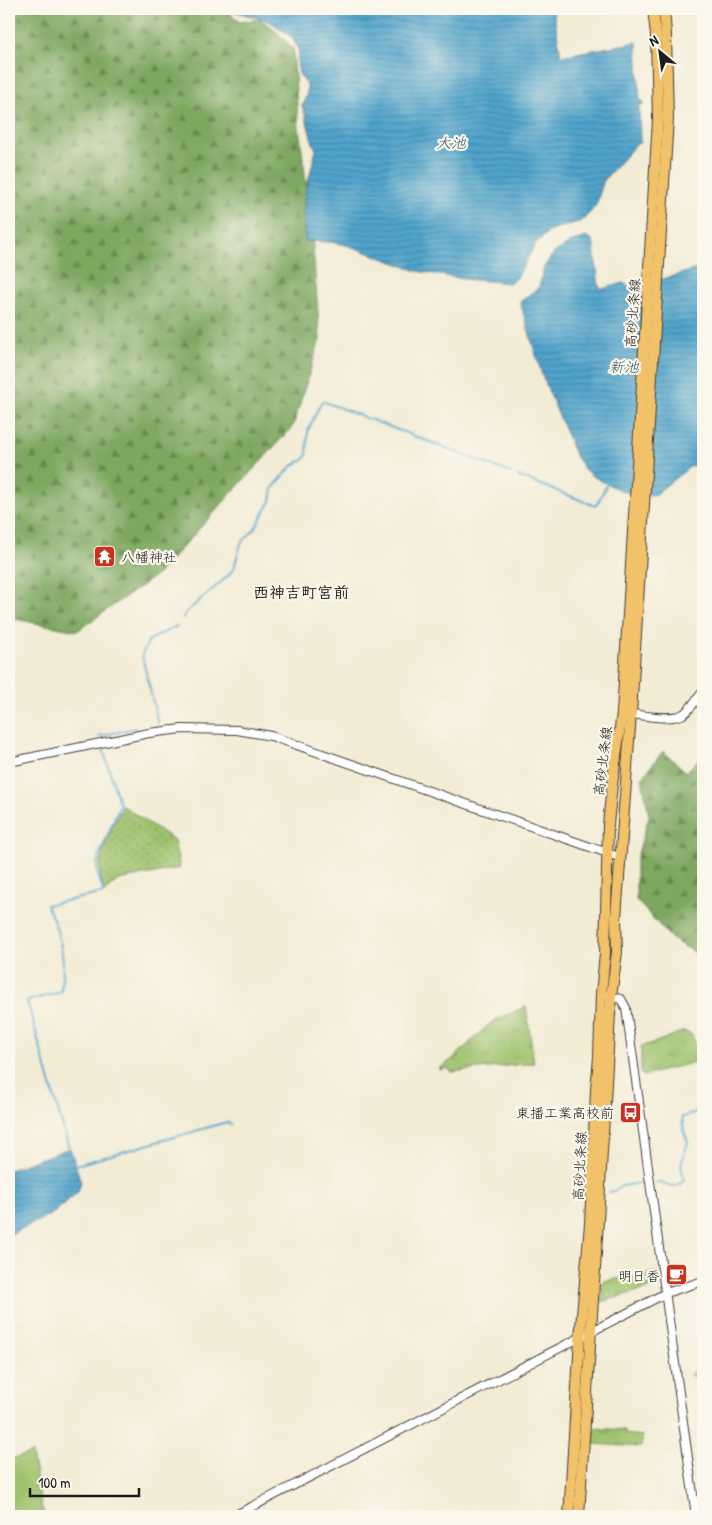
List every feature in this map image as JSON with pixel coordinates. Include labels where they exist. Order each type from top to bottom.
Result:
[{"type":"main road","name":"高砂北条線","points":[[653,9],[656,35],[658,119],[654,269]]},
{"type":"main road","name":"高砂北条線","points":[[569,1516],[580,1338],[590,1224],[596,1090],[606,996],[617,952],[616,918],[626,713],[654,269],[668,119],[664,9]]},
{"type":"main road","name":"高砂北条線","points":[[579,1516],[592,1332],[606,996],[607,852],[612,785],[626,713]]},
{"type":"street","points":[[626,713],[660,717],[677,716],[684,713],[703,692]]},
{"type":"street","points":[[9,762],[152,733],[182,729],[236,730],[271,736],[619,857]]},
{"type":"street","points":[[606,996],[621,999],[627,1016],[696,1516]]},
{"type":"street","points":[[234,1516],[666,1293],[703,1281]]},
{"type":"green space","points":[[9,9],[224,9],[240,22],[259,19],[272,27],[293,49],[298,119],[311,221],[320,339],[293,426],[158,574],[77,631],[9,618]]},
{"type":"green space","points":[[663,751],[686,772],[703,755],[703,957],[673,940],[636,900],[636,860],[649,816],[642,778]]},
{"type":"green space","points":[[123,806],[174,840],[180,868],[118,880],[104,892],[100,870],[101,859],[108,837]]},
{"type":"green space","points":[[526,1006],[534,1063],[451,1072],[448,1068],[438,1069],[452,1059],[491,1023]]},
{"type":"green space","points":[[684,1031],[692,1035],[702,1060],[643,1076],[641,1074],[641,1046]]},
{"type":"green space","points":[[658,1272],[659,1285],[601,1302],[603,1281]]},
{"type":"green space","points":[[700,1364],[703,1365],[703,1380],[690,1375]]},
{"type":"green space","points":[[594,1428],[625,1430],[625,1434],[643,1436],[641,1447],[593,1444]]},
{"type":"green space","points":[[32,1453],[41,1505],[45,1516],[9,1516],[9,1460]]},
{"type":"water","name":"大池","points":[[213,9],[553,9],[561,56],[637,42],[640,100],[643,101],[644,105],[639,105],[640,143],[636,144],[604,180],[596,205],[589,214],[582,221],[550,230],[536,243],[517,278],[509,283],[464,279],[417,271],[350,246],[331,242],[305,241],[303,214],[305,193],[316,150],[302,106],[307,93],[307,85],[299,74],[297,61],[299,52],[292,37],[269,21],[236,12],[227,13]]},
{"type":"water","name":"新池","points":[[586,237],[593,240],[599,286],[602,289],[623,283],[630,287],[636,287],[703,267],[703,463],[691,466],[654,495],[625,492],[594,477],[585,470],[576,457],[542,375],[520,302],[539,287],[544,267],[554,253],[570,243]]},
{"type":"water","points":[[70,1148],[81,1182],[78,1192],[52,1214],[9,1235],[9,1170]]},
{"type":"waterway","points":[[183,618],[185,613],[228,576],[234,568],[241,543],[254,530],[271,501],[273,488],[292,466],[305,459],[307,455],[308,430],[322,401],[511,473]]},
{"type":"waterway","points":[[518,476],[596,506],[607,484]]},
{"type":"waterway","points":[[158,724],[142,655],[149,640],[177,626]]},
{"type":"waterway","points":[[99,736],[136,728]]},
{"type":"waterway","points":[[69,1149],[27,1001],[61,992],[62,951],[56,927],[46,905],[104,893],[97,871],[98,859],[120,805],[103,749]]},
{"type":"waterway","points":[[657,1182],[675,1186],[684,1180],[681,1165],[688,1142],[684,1132],[682,1117],[703,1111]]},
{"type":"waterway","points":[[76,1165],[227,1122],[231,1125]]},
{"type":"waterway","points":[[609,1192],[622,1186],[646,1182]]},
{"type":"place","name":"八幡神社","points":[[105,556]]},
{"type":"place","name":"東播工業高校前","points":[[630,1112]]},
{"type":"place","name":"明日香","points":[[676,1275]]},
{"type":"district","name":"西神吉町宮前","points":[[301,592]]}]
